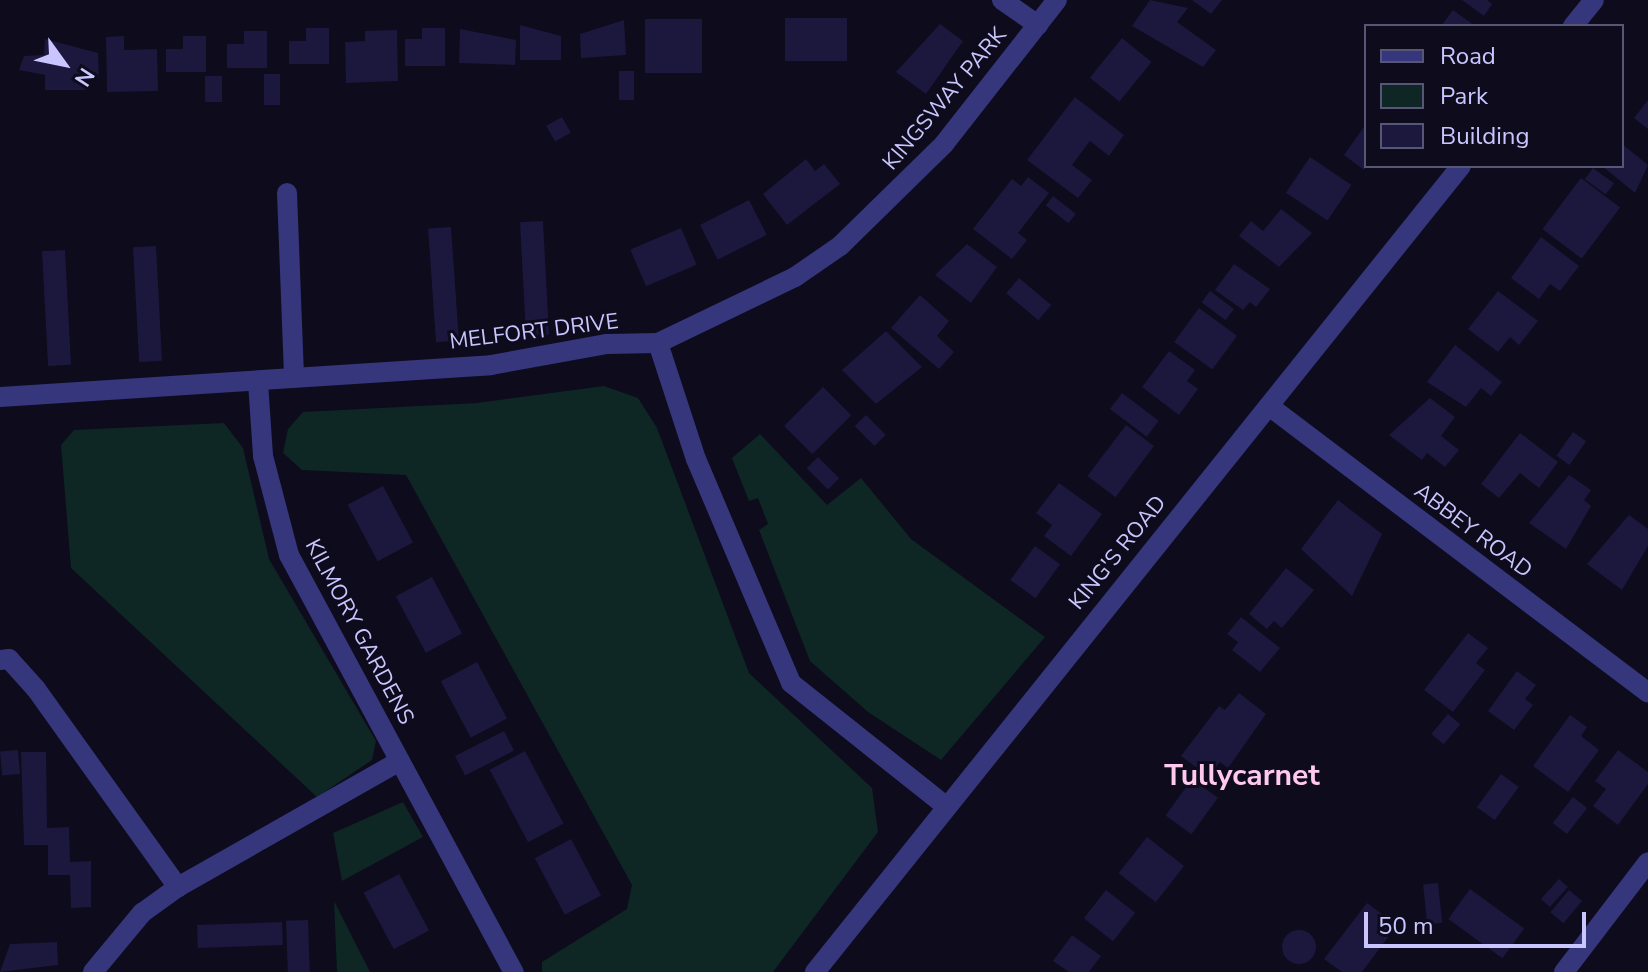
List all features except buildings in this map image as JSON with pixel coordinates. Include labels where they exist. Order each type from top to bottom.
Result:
[{"type":"street","points":[[1002,0],[1038,25]]},
{"type":"street","name":"KINGSWAY PARK","points":[[658,343],[795,277],[840,246],[944,144],[1057,0]]},
{"type":"street","points":[[1575,24],[1594,0]]},
{"type":"street","name":"KING'S ROAD","points":[[815,972],[943,804],[1459,168]]},
{"type":"street","points":[[287,193],[294,378]]},
{"type":"street","points":[[658,343],[696,459],[791,683],[943,804]]},
{"type":"street","name":"MELFORT DRIVE","points":[[0,397],[491,365],[607,344],[658,343]]},
{"type":"street","name":"KILMORY GARDENS","points":[[258,382],[263,456],[289,555],[514,972]]},
{"type":"street","name":"ABBEY ROAD","points":[[1269,406],[1648,693]]},
{"type":"street","points":[[0,660],[9,659],[36,689],[178,887]]},
{"type":"street","name":"KILMORY GARDENS","points":[[106,969],[142,913],[178,887],[400,761]]},
{"type":"street","points":[[1564,972],[1648,862]]},
{"type":"green space","points":[[604,386],[638,398],[657,428],[749,673],[872,788],[878,832],[773,972],[542,972],[542,962],[627,909],[632,885],[406,475],[302,470],[283,453],[288,429],[303,412],[477,403]]},
{"type":"green space","points":[[224,423],[243,448],[269,559],[376,741],[372,760],[317,797],[71,568],[61,445],[74,430]]},
{"type":"green space","points":[[760,434],[827,505],[861,478],[911,539],[1045,637],[941,760],[868,712],[810,661],[759,530],[768,524],[758,498],[749,501],[732,458]]},
{"type":"green space","points":[[403,802],[423,837],[342,881],[333,833]]},
{"type":"green space","points":[[334,901],[370,972],[337,972]]},
{"type":"district","name":"Tullycarnet","points":[[1242,776]]}]
